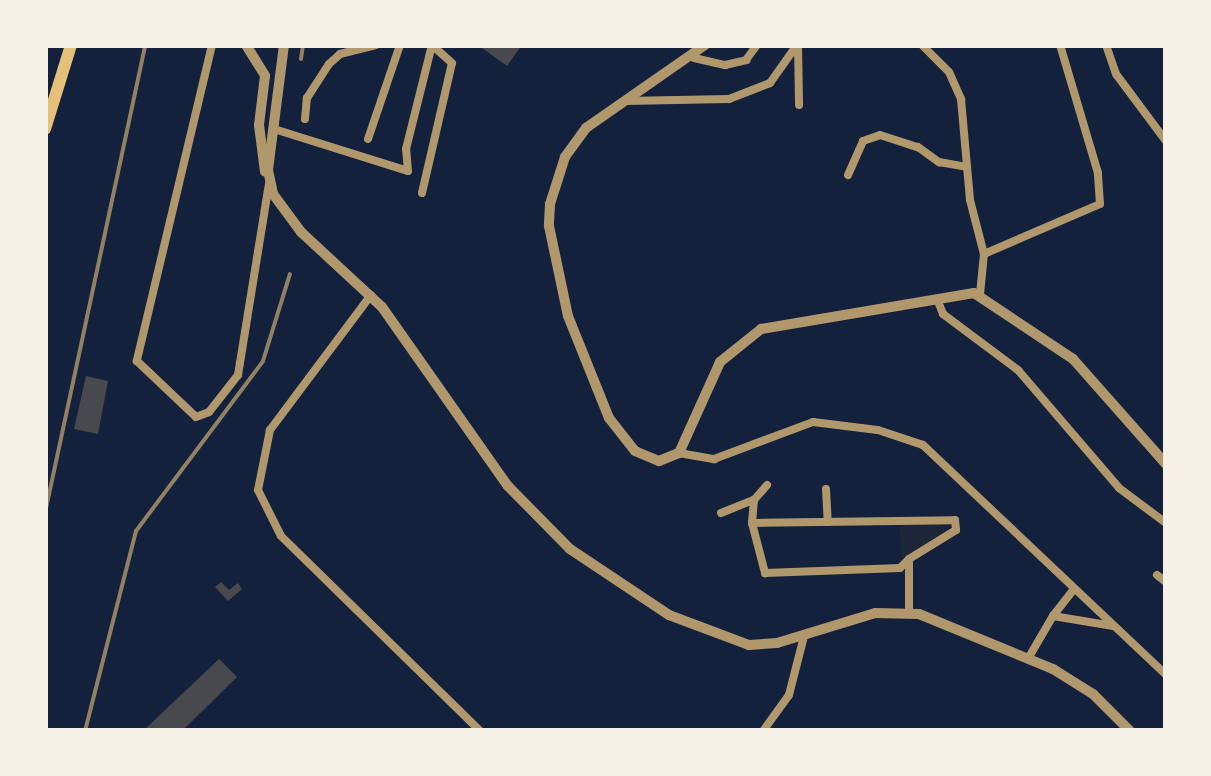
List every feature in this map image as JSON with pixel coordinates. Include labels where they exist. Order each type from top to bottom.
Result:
[{"type":"main road","points":[[45,129],[71,45]]},
{"type":"street","points":[[212,45],[137,361],[196,416],[227,392],[242,364],[269,183],[284,45]]},
{"type":"street","points":[[246,45],[265,76],[260,151],[269,183],[301,232],[372,296],[508,486],[590,566],[669,615],[720,637],[760,646],[804,636],[857,617],[909,611],[1029,657],[1093,694],[1130,731]]},
{"type":"street","points":[[305,119],[306,98],[330,64],[376,45]]},
{"type":"street","points":[[368,139],[400,45]]},
{"type":"street","points":[[274,129],[408,172],[406,149],[432,45],[452,63],[422,192]]},
{"type":"street","points":[[704,45],[694,58],[619,101],[565,158],[550,204],[552,246],[568,316],[609,418],[643,457],[659,460],[680,453],[714,459],[813,422],[902,437],[938,456],[1166,675]]},
{"type":"street","points":[[694,58],[725,65],[746,60],[758,45]]},
{"type":"street","points":[[619,101],[730,99],[770,83],[798,45]]},
{"type":"street","points":[[798,45],[799,105]]},
{"type":"street","points":[[922,45],[949,72],[961,100],[967,167],[984,254],[980,294]]},
{"type":"street","points":[[984,254],[1100,204],[1098,173],[1060,45]]},
{"type":"street","points":[[1106,45],[1116,74],[1166,141]]},
{"type":"street","points":[[848,174],[863,141],[880,135],[918,147],[939,162],[967,167]]},
{"type":"street","points":[[680,453],[715,371],[752,334],[980,294],[1073,359],[1166,464]]},
{"type":"street","points":[[372,296],[270,430],[258,490],[281,536],[480,731]]},
{"type":"street","points":[[938,299],[943,314],[1031,384],[1119,488],[1166,523]]},
{"type":"street","points":[[721,513],[754,500],[767,485]]},
{"type":"street","points":[[826,489],[828,522]]},
{"type":"street","points":[[752,524],[955,520],[956,530],[900,568],[765,573],[752,524],[754,500]]},
{"type":"street","points":[[909,559],[909,611]]},
{"type":"street","points":[[1157,574],[1166,582]]},
{"type":"street","points":[[1029,657],[1074,589]]},
{"type":"street","points":[[1053,616],[1113,626]]},
{"type":"street","points":[[763,731],[789,695],[804,636]]},
{"type":"shaded area","points":[[933,522],[950,528],[901,561],[900,525]]},
{"type":"building","points":[[478,45],[522,45],[507,66]]},
{"type":"building","points":[[86,376],[108,381],[98,434],[74,429]]},
{"type":"building","points":[[221,582],[229,590],[238,583],[242,589],[228,601],[215,587]]},
{"type":"building","points":[[219,659],[237,677],[182,731],[143,731]]},
{"type":"railway","points":[[45,513],[145,45]]},
{"type":"railway","points":[[301,59],[303,45]]},
{"type":"railway","points":[[85,731],[136,531],[263,361],[290,274]]}]
